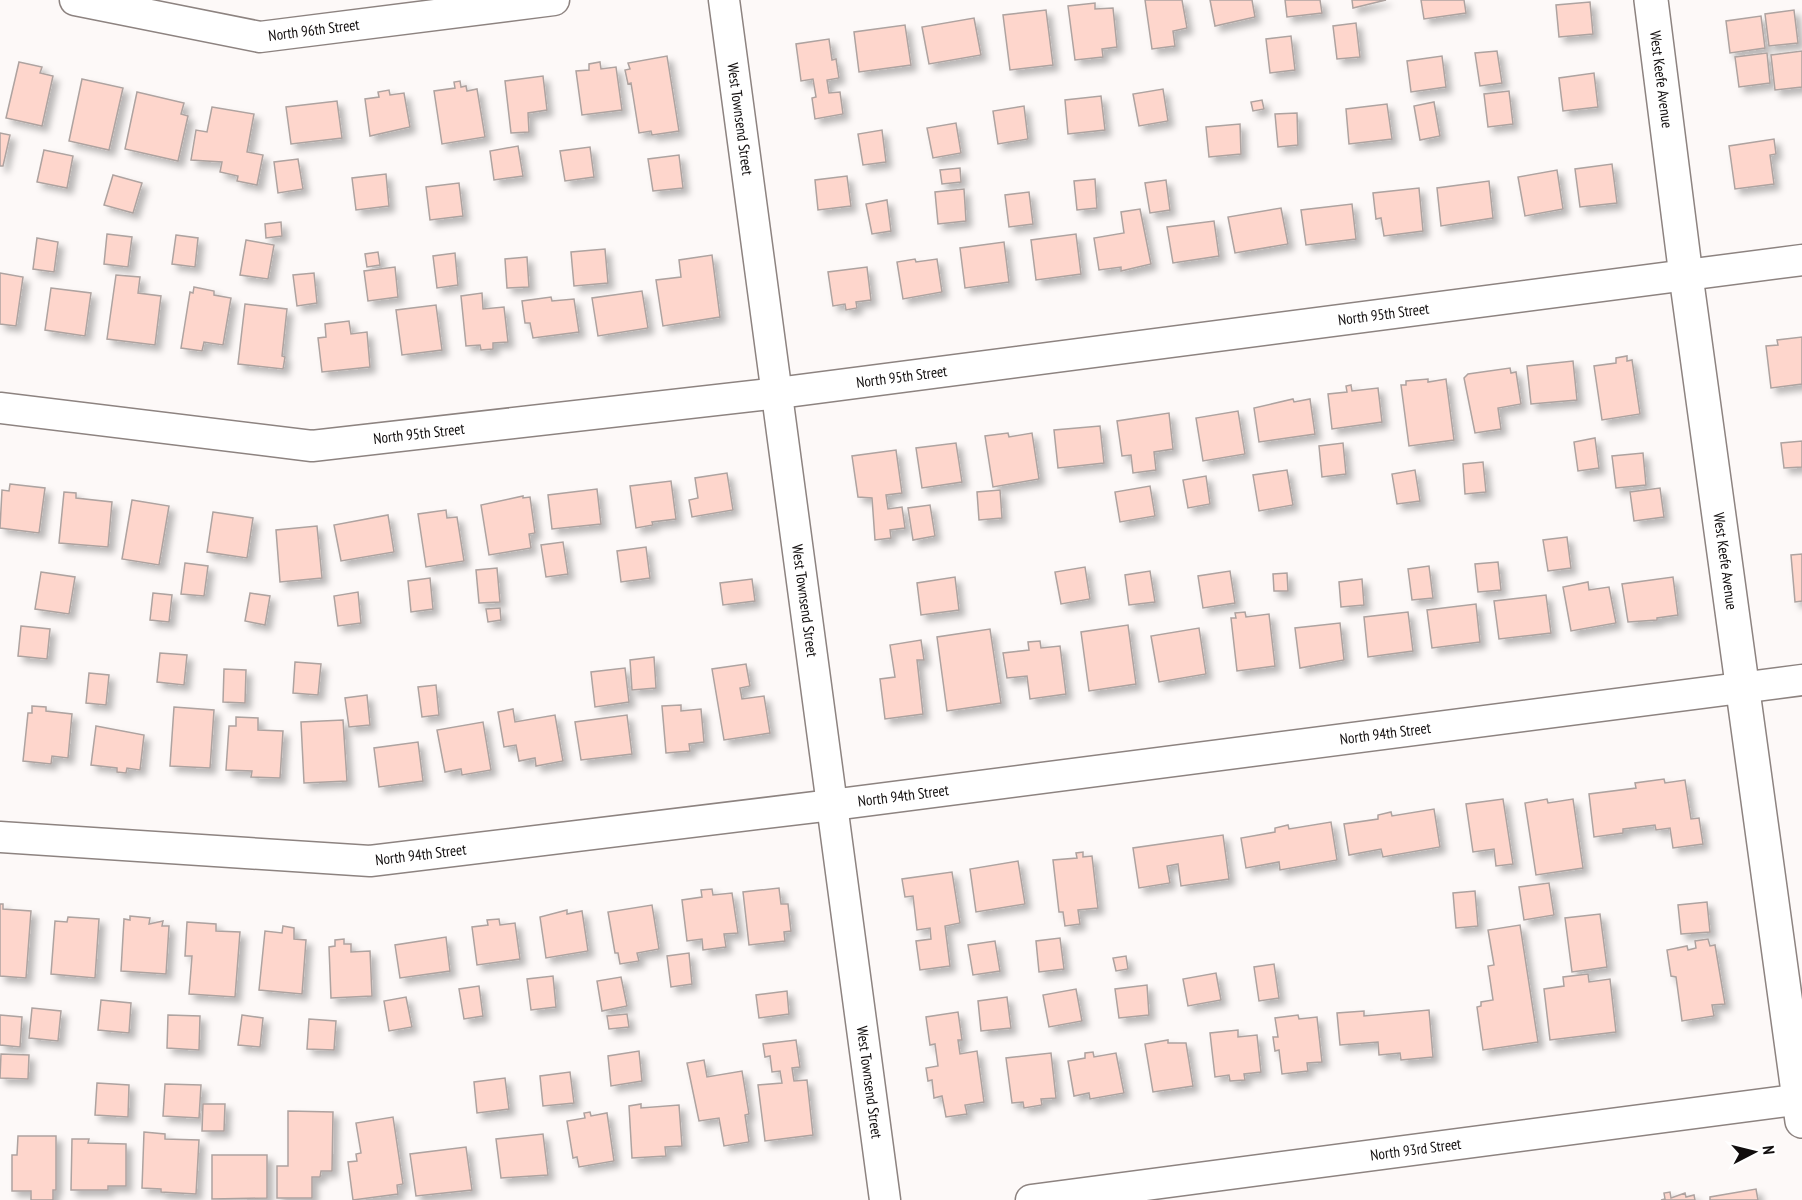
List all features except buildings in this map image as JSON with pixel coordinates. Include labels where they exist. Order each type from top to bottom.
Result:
[{"type":"street","name":"North 96th Street","points":[[75,0],[260,37],[554,0]]},
{"type":"street","name":"West Townsend Street","points":[[724,0],[885,1200]]},
{"type":"street","name":"West Keefe Avenue","points":[[1652,0],[1741,687],[1801,1106]]},
{"type":"street","name":"North 95th Street","points":[[0,408],[312,446],[778,393],[1802,260]]},
{"type":"street","name":"North 94th Street","points":[[0,837],[370,861],[832,805],[1802,680]]},
{"type":"street","name":"North 93rd Street","points":[[1031,1200],[1801,1106]]}]
